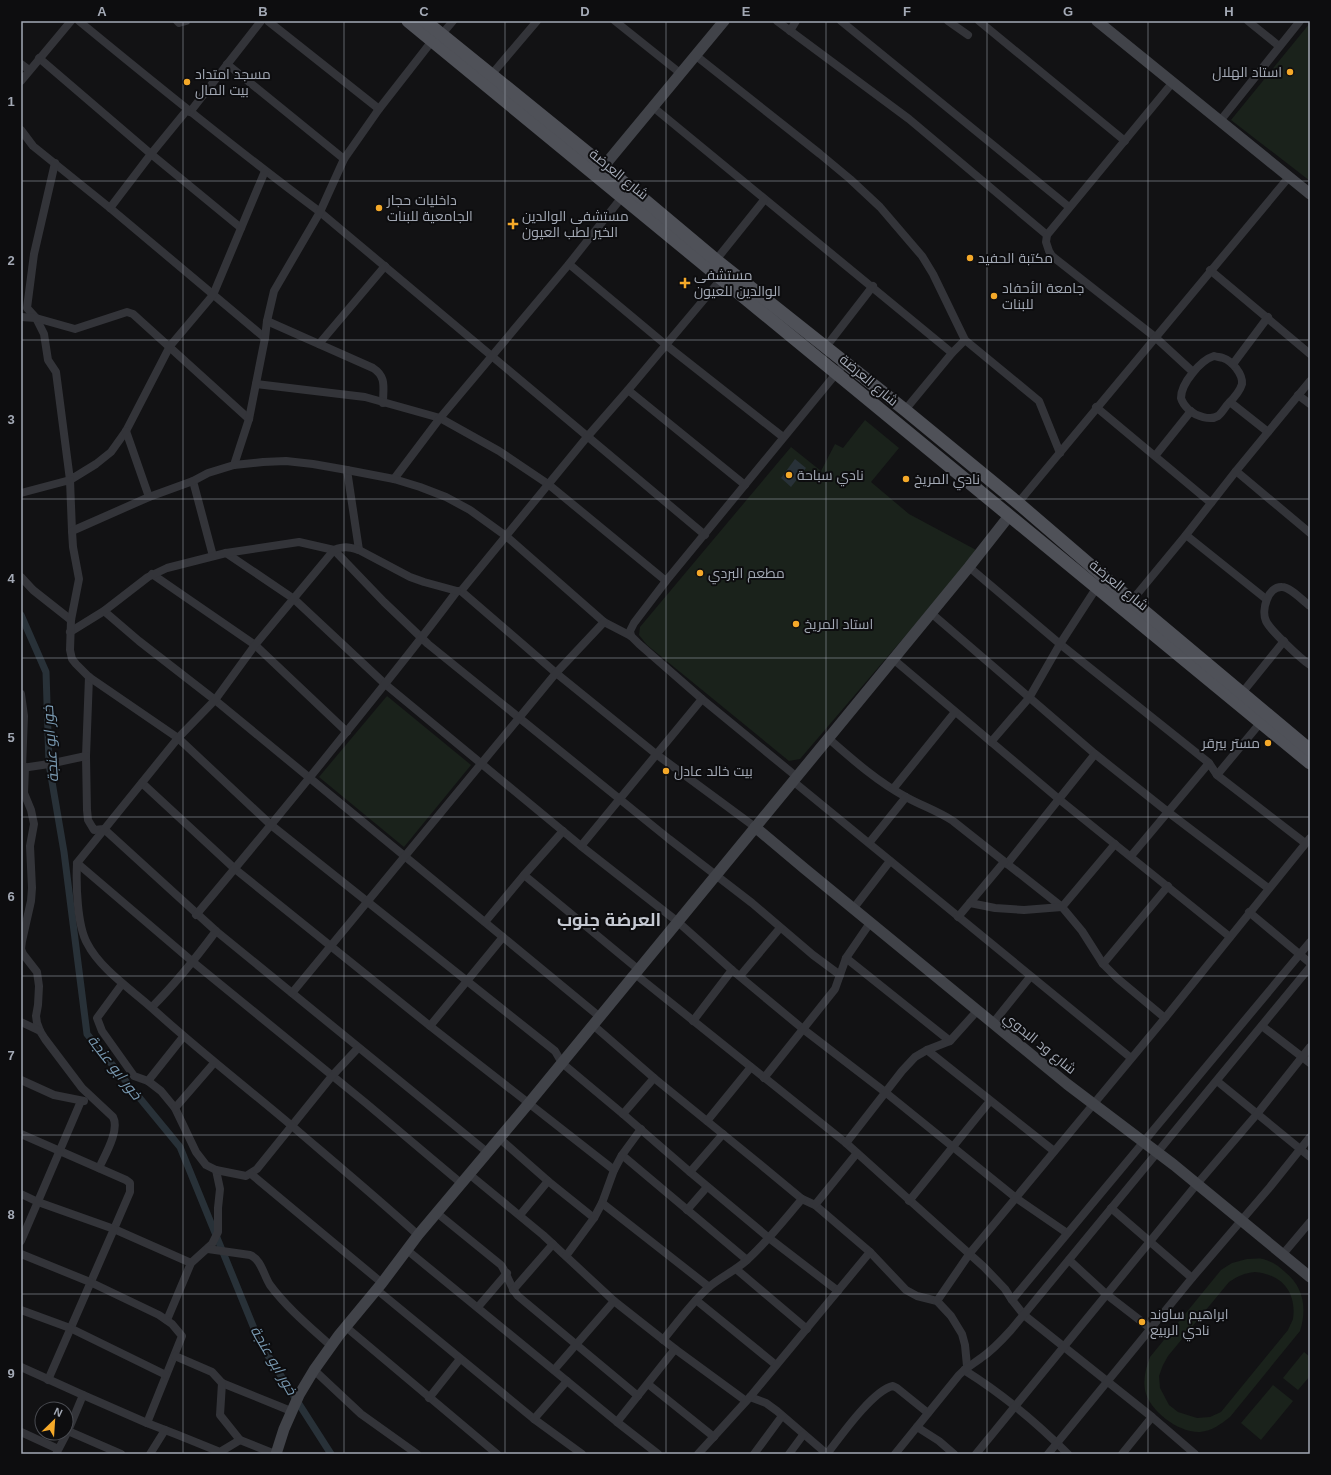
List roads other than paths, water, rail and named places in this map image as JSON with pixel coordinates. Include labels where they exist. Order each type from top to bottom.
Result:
[{"type":"main road","name":"شارع العرضة","points":[[408,21],[492,74],[600,171],[622,197],[722,278],[840,368],[1009,516],[1096,587],[1128,605],[1242,693],[1310,750]]},
{"type":"main road","name":"شارع العرضة","points":[[425,21],[437,38],[600,171],[716,260],[825,348],[840,368],[905,410],[1018,503],[1128,605],[1310,763]]},
{"type":"street","points":[[21,81],[71,21]]},
{"type":"street","points":[[79,21],[189,111],[320,212],[705,535]]},
{"type":"street","points":[[177,21],[179,23],[186,21]]},
{"type":"street","points":[[110,208],[151,154],[189,111],[261,21]]},
{"type":"street","points":[[268,21],[379,109]]},
{"type":"street","points":[[234,465],[249,419],[265,338],[266,321],[274,291],[320,212],[344,159],[379,109],[437,38],[453,21]]},
{"type":"street","points":[[492,74],[537,21]]},
{"type":"street","points":[[615,21],[680,73]]},
{"type":"street","points":[[600,171],[724,21]]},
{"type":"street","points":[[777,21],[909,119],[1047,236]]},
{"type":"street","points":[[790,31],[796,21]]},
{"type":"street","points":[[841,21],[1069,207]]},
{"type":"street","points":[[948,21],[968,35]]},
{"type":"street","points":[[979,21],[1125,141]]},
{"type":"street","points":[[1097,21],[1310,194]]},
{"type":"street","points":[[1248,21],[1279,46]]},
{"type":"street","points":[[1220,121],[1300,21]]},
{"type":"street","points":[[695,55],[826,159],[880,207],[922,256],[933,274],[965,340],[1039,401],[1060,453]]},
{"type":"street","points":[[39,58],[151,154],[241,228]]},
{"type":"street","points":[[21,64],[29,70]]},
{"type":"street","points":[[227,64],[344,159]]},
{"type":"street","points":[[1172,82],[1125,141],[1069,207],[1047,236],[1046,242],[1052,256],[1155,337],[1194,372]]},
{"type":"street","points":[[652,107],[764,200],[873,286],[952,353]]},
{"type":"street","points":[[21,130],[33,146],[56,163],[265,338]]},
{"type":"street","points":[[56,163],[34,254],[27,308],[36,318],[44,334],[48,360],[56,372],[70,480],[73,547],[79,579],[71,620],[70,650],[72,659],[88,677],[178,738],[271,825],[555,1051],[562,1063],[624,1114],[707,1187],[769,1238],[838,1291]]},
{"type":"street","points":[[21,493],[70,480],[105,457],[126,431],[170,346],[213,295],[265,171]]},
{"type":"street","points":[[1018,503],[1096,407],[1289,177]]},
{"type":"street","points":[[394,479],[440,418],[569,264],[622,197]]},
{"type":"street","points":[[716,260],[764,200]]},
{"type":"street","points":[[569,264],[666,345],[783,437]]},
{"type":"street","points":[[320,344],[385,266]]},
{"type":"street","points":[[1210,270],[1310,354]]},
{"type":"street","points":[[196,914],[347,732],[459,591],[722,278]]},
{"type":"street","points":[[825,348],[873,286]]},
{"type":"street","points":[[21,317],[36,318],[75,329],[127,312],[133,314],[249,419]]},
{"type":"street","points":[[1233,364],[1268,318]]},
{"type":"street","points":[[266,321],[320,344],[379,372],[382,377],[383,403]]},
{"type":"street","points":[[905,410],[952,353],[965,340]]},
{"type":"street","points":[[1214,356],[1223,358],[1233,364],[1240,375],[1242,382],[1240,388],[1218,416],[1200,417],[1190,411],[1181,399],[1182,389],[1194,372],[1208,358],[1214,356]]},
{"type":"street","points":[[631,636],[630,631],[634,623],[666,581],[840,368]]},
{"type":"street","points":[[1128,605],[1310,381]]},
{"type":"street","points":[[256,384],[365,397],[440,418],[505,455],[548,484],[666,581]]},
{"type":"street","points":[[628,390],[745,485]]},
{"type":"street","points":[[1298,395],[1310,404]]},
{"type":"street","points":[[1230,402],[1268,432]]},
{"type":"street","points":[[1096,407],[1211,503]]},
{"type":"street","points":[[1155,456],[1190,411]]},
{"type":"street","points":[[126,431],[149,497]]},
{"type":"street","points":[[72,531],[149,497],[193,481],[208,473],[234,465],[264,462],[286,461],[313,464],[394,479],[446,497],[470,510],[506,536],[604,622],[631,636],[890,861],[1030,977],[1131,1058]]},
{"type":"street","points":[[347,470],[358,550]]},
{"type":"street","points":[[1236,471],[1310,533]]},
{"type":"street","points":[[193,481],[212,556]]},
{"type":"street","points":[[222,1383],[220,1415],[240,1440],[276,1454],[291,1410],[312,1373],[331,1346],[418,1235],[462,1184],[829,739],[1009,516]]},
{"type":"street","points":[[1186,535],[1266,599]]},
{"type":"street","points":[[70,632],[104,611],[152,574],[167,568],[226,553],[299,542],[334,550],[422,639],[619,799],[752,903],[780,928],[840,975]]},
{"type":"street","points":[[418,1235],[291,1126],[183,1037],[152,1007],[122,984],[92,952],[87,944],[82,932],[76,884],[77,863],[178,738],[215,700],[255,645],[334,550],[344,546],[358,550],[410,577],[459,591],[556,673],[656,754],[755,827]]},
{"type":"street","points":[[226,553],[294,599],[385,684],[581,846],[678,922],[732,970],[803,1029],[885,1092],[1016,1198],[1067,1233]]},
{"type":"street","points":[[937,1302],[970,1253],[1165,1018],[1308,840],[1217,775],[1209,763],[1060,644],[969,567]]},
{"type":"street","points":[[152,574],[255,645],[347,732]]},
{"type":"street","points":[[21,577],[33,590],[71,620]]},
{"type":"street","points":[[991,742],[1029,698],[1060,644],[1096,587]]},
{"type":"street","points":[[1310,606],[1288,589],[1283,587],[1275,589],[1266,599],[1264,611],[1266,622],[1269,627],[1310,665]]},
{"type":"street","points":[[104,611],[139,641],[310,777],[503,937],[597,1021],[654,1078],[802,1199],[815,1205],[870,1252],[906,1290],[917,1296],[937,1302],[951,1316],[962,1334],[965,1345],[966,1368],[979,1380],[1015,1407],[1068,1454]]},
{"type":"street","points":[[931,613],[1095,754],[1268,888]]},
{"type":"street","points":[[292,993],[556,673],[604,622]]},
{"type":"street","points":[[1242,693],[1284,641]]},
{"type":"street","points":[[893,659],[1060,800],[1230,936]]},
{"type":"street","points":[[88,677],[86,756],[88,820],[94,830],[104,829],[216,931],[358,1048],[488,1152]]},
{"type":"street","points":[[21,694],[24,716],[22,733],[24,793],[34,824],[30,850],[32,888],[30,911],[22,941],[22,949],[23,954],[30,965],[37,972],[38,1005],[36,1016],[40,1031],[82,1088],[113,1117],[115,1122],[115,1131],[99,1168]]},
{"type":"street","points":[[581,846],[702,699]]},
{"type":"street","points":[[893,789],[955,712]]},
{"type":"street","points":[[1217,775],[1261,722]]},
{"type":"street","points":[[829,739],[861,766],[893,789],[906,797],[940,813],[1062,907],[1082,931],[1103,964],[1117,978],[1165,1018]]},
{"type":"street","points":[[958,917],[1060,800],[1095,754]]},
{"type":"street","points":[[22,768],[86,756]]},
{"type":"street","points":[[1131,856],[1209,763]]},
{"type":"street","points":[[142,783],[234,869],[330,947],[614,1170]]},
{"type":"street","points":[[869,843],[906,797]]},
{"type":"street","name":"شارع ود البدوي","points":[[755,827],[1093,1105],[1157,1152],[1310,1277]]},
{"type":"street","points":[[485,922],[563,831]]},
{"type":"street","points":[[970,903],[995,908],[1024,910],[1062,907],[1115,844]]},
{"type":"street","points":[[21,846],[30,850]]},
{"type":"street","points":[[853,909],[890,861]]},
{"type":"street","points":[[77,863],[192,962],[367,1104],[462,1184]]},
{"type":"street","points":[[524,875],[693,1021],[846,1143],[909,1201],[970,1253],[1005,1289],[1024,1315],[1152,1417],[1195,1454]]},
{"type":"street","points":[[1103,964],[1168,886]]},
{"type":"street","points":[[21,907],[30,911]]},
{"type":"street","points":[[1249,912],[1310,963]]},
{"type":"street","points":[[764,1078],[836,989],[846,958],[870,923]]},
{"type":"street","points":[[740,976],[780,928]]},
{"type":"street","points":[[152,1007],[192,962],[216,931]]},
{"type":"street","points":[[430,1026],[503,937]]},
{"type":"street","points":[[1012,1300],[1310,942]]},
{"type":"street","points":[[846,958],[950,1041]]},
{"type":"street","points":[[21,961],[30,965]]},
{"type":"street","points":[[895,1454],[966,1368],[996,1346],[1024,1315],[1310,967]]},
{"type":"street","points":[[693,1021],[732,970]]},
{"type":"street","points":[[993,1023],[1030,977]]},
{"type":"street","points":[[122,984],[97,1018],[102,1030],[134,1076],[148,1081],[161,1091],[175,1108],[196,1152],[206,1165],[216,1170],[246,1176],[251,1174],[332,1076],[358,1048]]},
{"type":"street","points":[[846,1143],[885,1092],[915,1057],[926,1050],[950,1041],[976,1010]]},
{"type":"street","points":[[21,1022],[40,1031]]},
{"type":"street","points":[[1262,1026],[1310,1064]]},
{"type":"street","points":[[148,1081],[183,1037]]},
{"type":"street","points":[[976,1454],[1106,1294],[1257,1114],[1310,1047]]},
{"type":"street","points":[[926,1050],[1054,1151]]},
{"type":"street","points":[[175,1108],[214,1063]]},
{"type":"street","points":[[708,1121],[751,1067]]},
{"type":"street","points":[[624,1114],[654,1078]]},
{"type":"street","points":[[21,1080],[54,1095],[81,1101],[96,1102]]},
{"type":"street","points":[[1217,1081],[1310,1157]]},
{"type":"street","points":[[21,1241],[81,1101]]},
{"type":"street","points":[[909,1201],[990,1101]]},
{"type":"street","points":[[566,1256],[594,1218],[602,1203],[614,1170],[622,1155],[641,1129]]},
{"type":"street","points":[[21,1134],[130,1183],[130,1192],[48,1380]]},
{"type":"street","points":[[690,1172],[723,1134]]},
{"type":"street","points":[[1048,1454],[1150,1328],[1310,1137]]},
{"type":"street","points":[[499,1138],[548,1182],[594,1218]]},
{"type":"street","points":[[815,1205],[856,1153]]},
{"type":"street","points":[[622,1155],[747,1260]]},
{"type":"street","points":[[167,1320],[191,1263],[208,1249],[218,1232],[220,1189],[216,1170]]},
{"type":"street","points":[[251,1174],[460,1359],[534,1419],[582,1454]]},
{"type":"street","points":[[469,1174],[553,1244],[587,1278],[614,1302],[675,1349],[748,1399],[766,1403],[803,1435],[816,1451],[827,1454],[859,1414],[874,1398],[888,1387],[893,1386],[897,1388],[928,1413]]},
{"type":"street","points":[[520,1215],[548,1182]]},
{"type":"street","points":[[687,1210],[707,1187]]},
{"type":"street","points":[[21,1194],[38,1202],[114,1229],[191,1263]]},
{"type":"street","points":[[663,1340],[696,1300],[710,1287],[747,1260],[769,1238],[802,1199]]},
{"type":"street","points":[[602,1203],[710,1287]]},
{"type":"street","points":[[1111,1208],[1192,1278]]},
{"type":"street","points":[[437,1212],[501,1265],[507,1273],[513,1290],[518,1296],[638,1396]]},
{"type":"street","points":[[1283,1254],[1310,1222]]},
{"type":"street","points":[[513,1290],[553,1244]]},
{"type":"street","points":[[208,1249],[250,1255],[255,1258],[273,1289],[331,1346]]},
{"type":"street","points":[[407,1250],[655,1453]]},
{"type":"street","points":[[698,1454],[748,1399],[870,1252]]},
{"type":"street","points":[[21,1254],[90,1282],[167,1320],[182,1336],[147,1423]]},
{"type":"street","points":[[1069,1260],[1106,1294],[1150,1328]]},
{"type":"street","points":[[736,1269],[807,1329]]},
{"type":"street","points":[[478,1307],[507,1273]]},
{"type":"street","points":[[696,1300],[776,1365]]},
{"type":"street","points":[[554,1370],[614,1302]]},
{"type":"street","points":[[21,1310],[70,1328],[166,1375]]},
{"type":"street","points":[[346,1327],[497,1454]]},
{"type":"street","points":[[617,1422],[675,1349]]},
{"type":"street","points":[[175,1356],[212,1372],[222,1383],[291,1410]]},
{"type":"street","points":[[429,1398],[460,1359]]},
{"type":"street","points":[[21,1367],[147,1423],[220,1452],[240,1440]]},
{"type":"street","points":[[312,1373],[361,1414],[417,1454]]},
{"type":"street","points":[[534,1419],[568,1381]]},
{"type":"street","points":[[648,1384],[714,1437]]},
{"type":"street","points":[[74,1417],[83,1395]]},
{"type":"street","points":[[754,1454],[782,1416]]},
{"type":"street","points":[[1122,1454],[1152,1417]]},
{"type":"street","points":[[917,1427],[939,1441],[954,1454]]},
{"type":"street","points":[[150,1454],[165,1430]]},
{"type":"street","points":[[21,1432],[57,1451],[62,1441]]},
{"type":"street","points":[[74,1434],[121,1454]]},
{"type":"street","points":[[789,1454],[803,1435]]},
{"type":"waterway","name":"خور ابو عنجة","points":[[21,615],[46,672],[49,764],[64,852],[87,1034],[180,1147],[260,1343],[331,1454]]},
{"type":"place","name":"استاد الهلال","points":[[1290,72]]},
{"type":"place","name":"مسجد امتداد بيت المال","points":[[187,82]]},
{"type":"place","name":"داخليات حجار الجامعية للبنات","points":[[379,208]]},
{"type":"place","name":"مستشفى الوالدين الخير لطب العيون","points":[[513,224]]},
{"type":"place","name":"مكتبة الحفيد","points":[[970,258]]},
{"type":"place","name":"مستشفى الوالدين للعيون","points":[[685,283]]},
{"type":"place","name":"جامعة الأحفاد للبنات","points":[[994,296]]},
{"type":"place","name":"نادي سباحة","points":[[789,475]]},
{"type":"place","name":"نادي المريخ","points":[[906,479]]},
{"type":"place","name":"مطعم البردي","points":[[700,573]]},
{"type":"place","name":"استاد المريخ","points":[[796,624]]},
{"type":"place","name":"مستر بيرقر","points":[[1268,743]]},
{"type":"place","name":"بيت خالد عادل","points":[[666,771]]},
{"type":"place","name":"ابراهيم ساوند نادي الربيع","points":[[1142,1322]]},
{"type":"district","name":"العرضة جنوب","points":[[609,920]]}]
